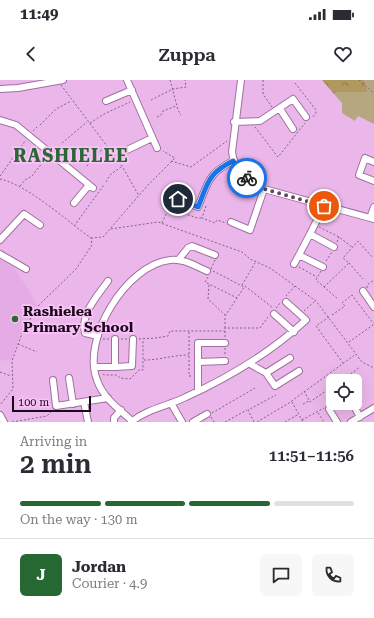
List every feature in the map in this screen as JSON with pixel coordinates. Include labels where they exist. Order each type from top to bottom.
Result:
[{"type":"street","points":[[127,80],[157,148]]},
{"type":"street","points":[[242,80],[234,122],[233,137],[233,161],[239,170],[253,183],[264,189],[324,206],[372,218],[374,207]]},
{"type":"street","points":[[0,89],[18,88],[61,81]]},
{"type":"street","points":[[106,102],[132,90]]},
{"type":"street","points":[[234,122],[260,121],[293,99],[306,117]]},
{"type":"street","points":[[277,110],[293,129]]},
{"type":"street","points":[[0,120],[16,125],[91,187],[74,203]]},
{"type":"street","points":[[127,150],[152,138]]},
{"type":"street","points":[[374,162],[365,158],[359,175],[374,181]]},
{"type":"street","points":[[178,199],[198,207],[209,180],[219,168],[233,161]]},
{"type":"street","points":[[231,222],[250,230],[264,189]]},
{"type":"street","points":[[294,264],[324,206]]},
{"type":"street","points":[[1,238],[24,214],[40,225]]},
{"type":"street","points":[[310,234],[334,247]]},
{"type":"street","points":[[179,259],[188,248],[192,246],[216,256]]},
{"type":"street","points":[[0,254],[26,269]]},
{"type":"street","points":[[299,255],[323,267]]},
{"type":"street","points":[[209,270],[179,259],[163,261],[130,282],[118,295],[106,316],[98,338],[94,367],[96,380],[108,398],[131,422],[143,414],[198,391],[250,364],[294,332],[306,320],[286,302]]},
{"type":"street","points":[[98,338],[85,334],[84,327],[90,308],[108,281]]},
{"type":"street","points":[[363,291],[374,306]]},
{"type":"street","points":[[273,312],[294,332]]},
{"type":"street","points":[[115,339],[115,367]]},
{"type":"street","points":[[94,367],[132,366],[133,339]]},
{"type":"street","points":[[198,391],[198,343],[225,343]]},
{"type":"street","points":[[266,373],[290,358]]},
{"type":"street","points":[[198,362],[225,361]]},
{"type":"street","points":[[250,364],[266,373],[275,386],[299,371]]},
{"type":"street","points":[[69,378],[73,404]]},
{"type":"street","points":[[53,380],[56,406],[108,398]]},
{"type":"street","points":[[84,402],[88,422]]},
{"type":"street","points":[[171,403],[182,422]]},
{"type":"street","points":[[351,422],[374,408]]},
{"type":"street","points":[[114,422],[114,418],[120,410]]},
{"type":"street","points":[[329,410],[336,422]]},
{"type":"street","points":[[356,410],[360,416]]},
{"type":"street","points":[[193,422],[207,414]]},
{"type":"street","points":[[0,415],[4,422]]},
{"type":"path","points":[[170,80],[177,105],[182,115]]},
{"type":"path","points":[[151,100],[173,89],[186,87],[185,80]]},
{"type":"path","points":[[264,80],[263,94],[277,110]]},
{"type":"path","points":[[359,80],[374,93]]},
{"type":"path","points":[[61,81],[71,100],[122,166],[139,196]]},
{"type":"path","points":[[90,124],[104,114],[136,99]]},
{"type":"path","points":[[40,125],[56,109],[71,100]]},
{"type":"path","points":[[157,117],[161,115],[163,111],[177,105]]},
{"type":"path","points":[[62,143],[87,122]]},
{"type":"path","points":[[0,176],[37,127]]},
{"type":"path","points":[[171,161],[191,167],[233,137]]},
{"type":"path","points":[[87,166],[97,153],[107,147]]},
{"type":"path","points":[[0,180],[9,181],[20,187],[91,238],[103,237],[175,158],[157,148]]},
{"type":"path","points":[[20,187],[25,180],[32,176],[50,152]]},
{"type":"path","points":[[106,182],[110,175],[122,166]]},
{"type":"path","points":[[74,226],[104,184]]},
{"type":"path","points":[[162,224],[173,198],[178,199]]},
{"type":"path","points":[[200,204],[207,206],[202,218]]},
{"type":"path","points":[[169,208],[215,223],[217,220],[227,224],[228,220],[231,222]]},
{"type":"path","points":[[111,229],[158,222],[242,252],[255,262],[270,268],[316,301],[329,316],[362,362],[374,368]]},
{"type":"path","points":[[315,225],[340,238],[353,248]]},
{"type":"path","points":[[0,405],[13,389],[11,376],[12,361],[18,344],[39,305],[76,269],[92,244],[91,238]]},
{"type":"path","points":[[362,279],[343,258],[358,241],[373,258]]},
{"type":"path","points":[[216,256],[205,282],[237,298]]},
{"type":"path","points":[[241,286],[255,262]]},
{"type":"path","points":[[338,300],[324,287],[349,263]]},
{"type":"path","points":[[294,264],[318,277]]},
{"type":"path","points":[[209,270],[244,287],[273,312]]},
{"type":"path","points":[[209,284],[208,299],[225,316]]},
{"type":"path","points":[[98,338],[156,338],[168,336],[170,331],[260,328],[295,286]]},
{"type":"path","points":[[225,343],[225,316],[230,310],[230,306],[244,287]]},
{"type":"path","points":[[332,316],[345,306],[341,303],[352,295],[373,322],[373,325],[348,343]]},
{"type":"path","points":[[300,315],[316,301]]},
{"type":"path","points":[[329,316],[316,326],[343,363]]},
{"type":"path","points":[[189,331],[189,376],[198,376]]},
{"type":"path","points":[[18,344],[37,352]]},
{"type":"path","points":[[257,422],[291,401],[356,354]]},
{"type":"path","points":[[143,360],[162,360],[174,355],[189,355]]},
{"type":"path","points":[[350,374],[360,367]]},
{"type":"path","points":[[0,372],[11,376]]},
{"type":"path","points":[[207,414],[255,388]]},
{"type":"path","points":[[303,404],[326,390]]},
{"type":"path","points":[[304,391],[310,400]]},
{"type":"path","points":[[225,422],[276,394]]},
{"type":"path","points":[[291,401],[303,421],[326,409]]},
{"type":"path","points":[[12,422],[47,416],[56,406]]},
{"type":"path","points":[[248,410],[254,422]]},
{"type":"path","points":[[318,412],[324,422]]},
{"type":"path","points":[[285,422],[299,414]]},
{"type":"shaded area","points":[[364,80],[374,80],[374,124],[358,116],[355,121],[342,113],[342,103],[334,94],[336,92],[368,92]]},
{"type":"shaded area","name":"Rashielea Primary School","points":[[0,258],[13,266],[30,292],[37,307],[22,331],[11,361],[0,360]]},
{"type":"green space","points":[[322,80],[364,80],[368,92],[336,92],[334,94]]},
{"type":"way so far","points":[[247,178],[264,189],[324,206]]},
{"type":"place","name":"Rashielea Primary School","points":[[15,319]]},
{"type":"district","name":"RASHIELEE","points":[[71,155]]},
{"type":"route","points":[[178,199],[198,207],[209,180],[219,168],[233,161],[247,178]]}]
